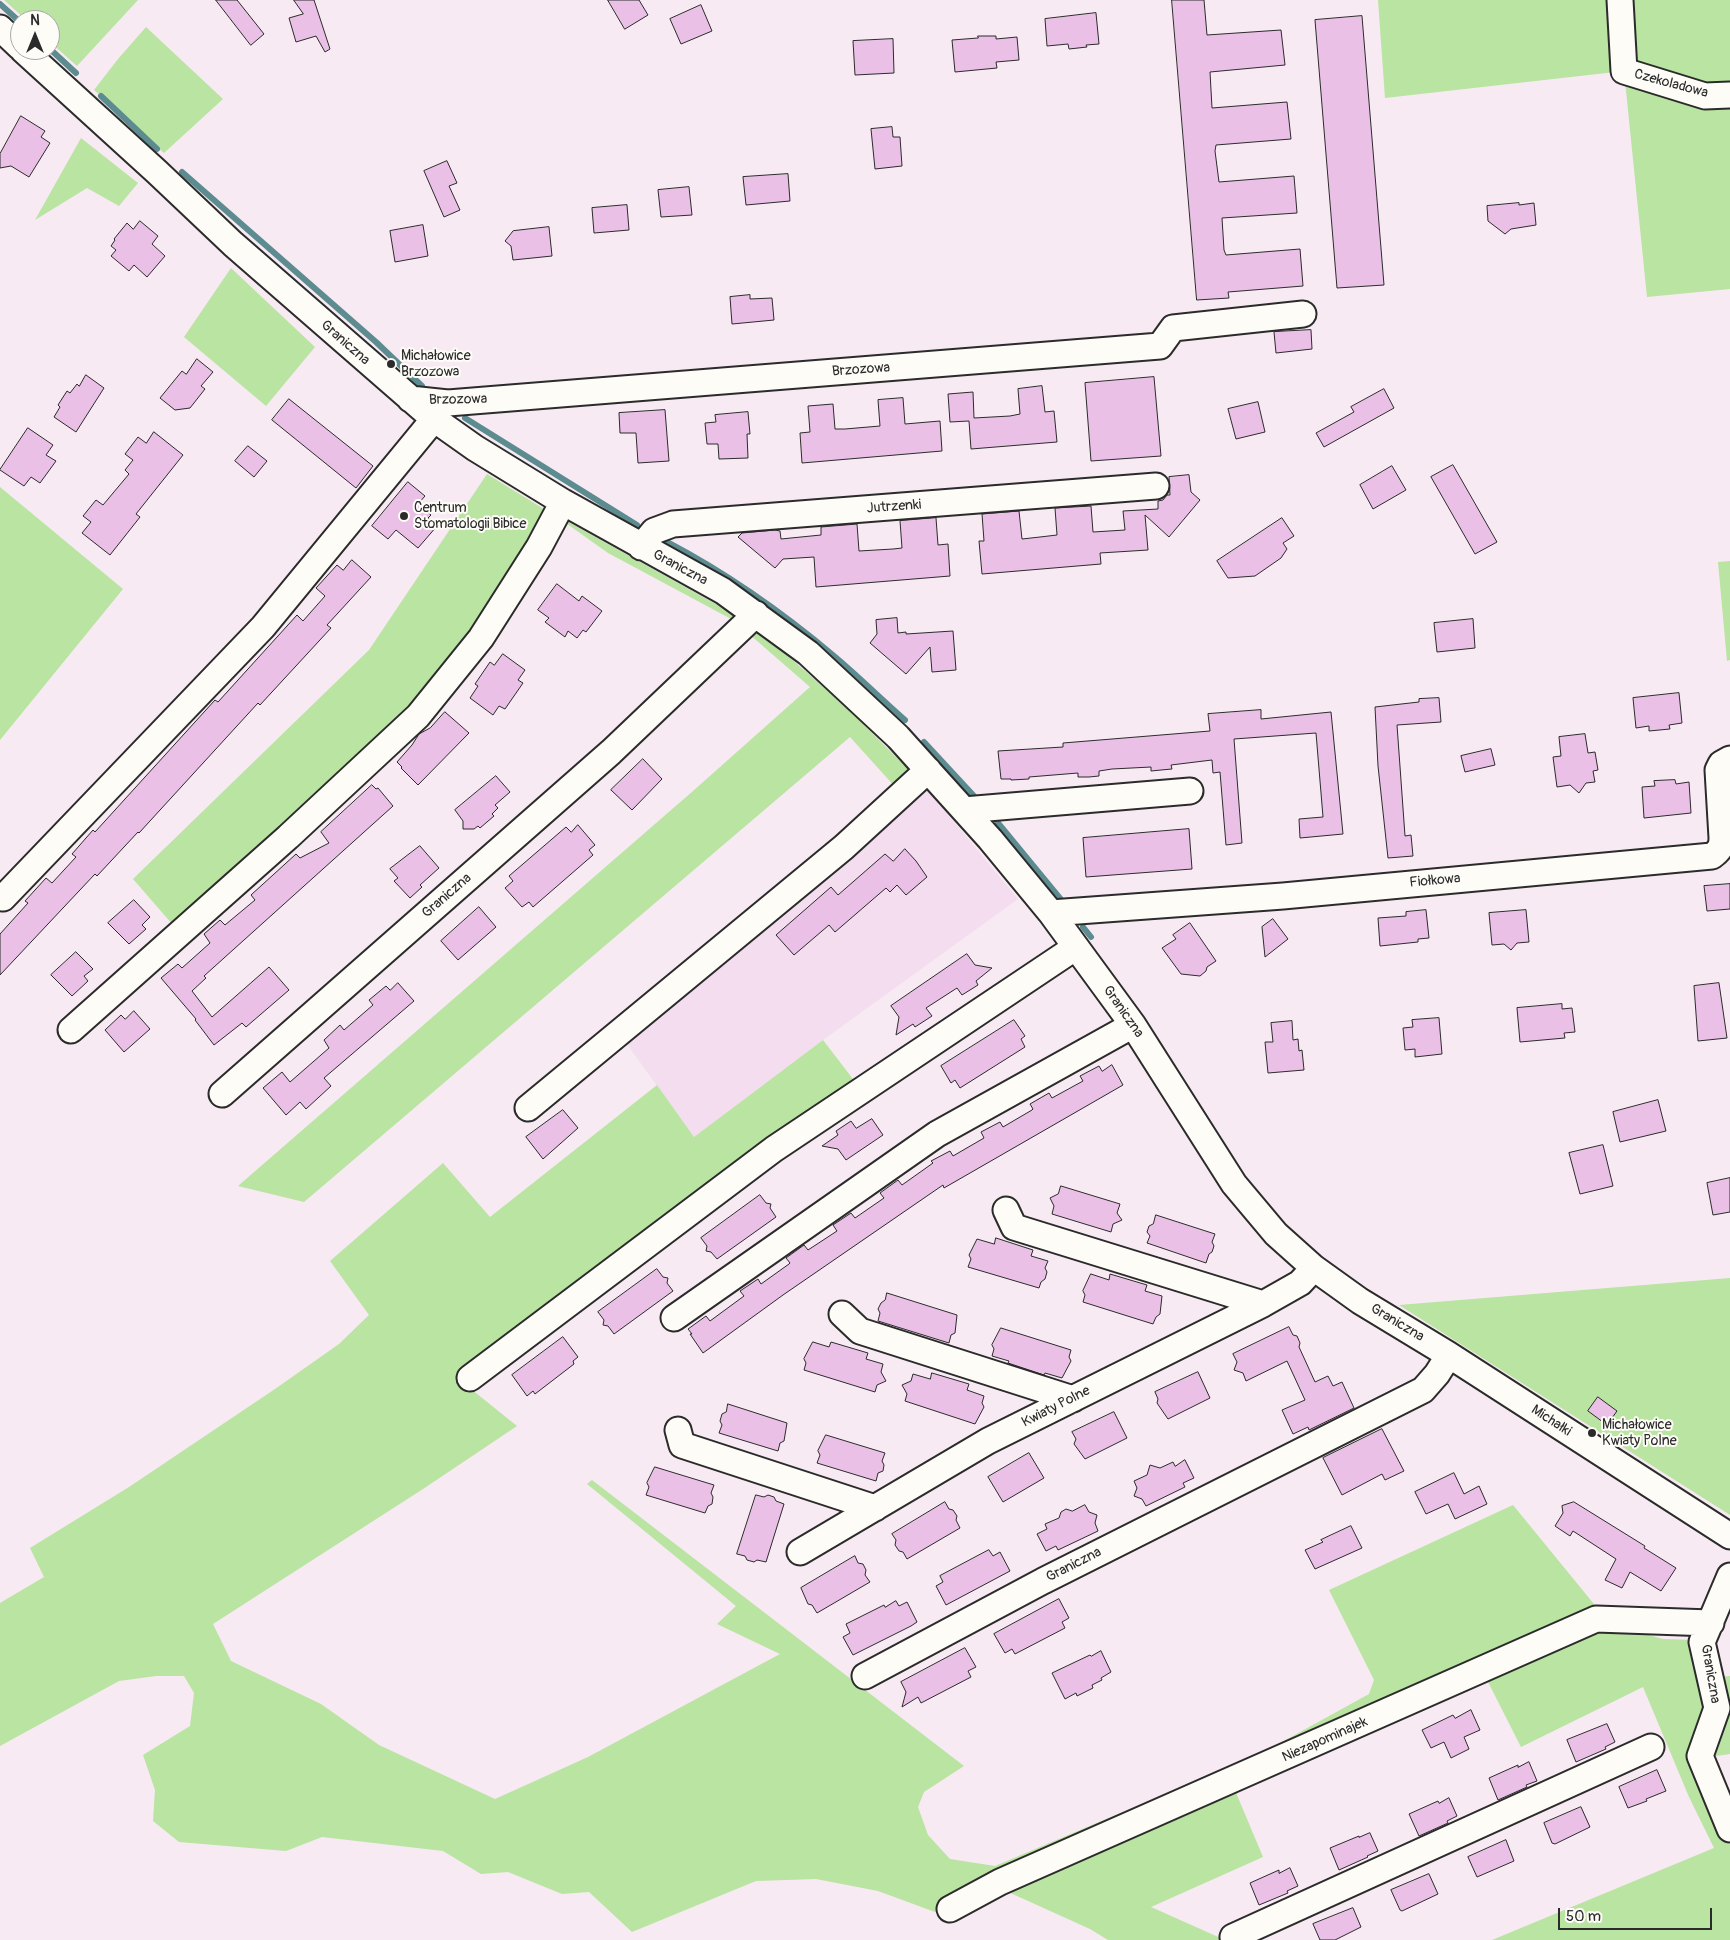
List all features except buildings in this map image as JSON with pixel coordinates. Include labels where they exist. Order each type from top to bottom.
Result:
[{"type":"street","name":"Czekoladowa","points":[[1620,0],[1624,71],[1705,96],[1730,95]]},
{"type":"street","points":[[0,28],[10,38]]},
{"type":"street","name":"Graniczna","points":[[34,60],[233,244],[434,419],[475,448],[563,502],[723,591],[808,652],[898,737],[964,810],[1051,913],[1133,1024],[1234,1184],[1276,1234],[1314,1268],[1360,1301],[1449,1355],[1437,1374],[1423,1390],[1043,1581],[865,1676]]},
{"type":"street","name":"Brzozowa","points":[[410,400],[448,402],[1160,346],[1173,328],[1303,314]]},
{"type":"street","points":[[3,898],[263,627],[434,419]]},
{"type":"street","name":"Jutrzenki","points":[[640,546],[654,531],[673,524],[1156,486]]},
{"type":"street","points":[[72,1030],[288,838],[418,716],[481,638],[539,547],[563,502]]},
{"type":"street","name":"Graniczna","points":[[222,1094],[611,752],[756,614]]},
{"type":"street","name":"Fiołkowa","points":[[1051,913],[1282,896],[1712,856],[1722,845],[1718,770],[1721,764],[1730,759]]},
{"type":"street","points":[[528,1108],[844,847],[928,770]]},
{"type":"street","points":[[964,810],[1190,791]]},
{"type":"street","points":[[470,1378],[774,1149],[1076,947]]},
{"type":"street","points":[[674,1318],[937,1134],[1133,1024]]},
{"type":"street","points":[[1006,1210],[1014,1227],[1263,1304]]},
{"type":"street","name":"Kwiaty Polne","points":[[800,1552],[988,1441],[1263,1304],[1300,1283],[1314,1268]]},
{"type":"street","points":[[842,1314],[860,1331],[1073,1399]]},
{"type":"street","name":"Michałki","points":[[1449,1355],[1730,1536]]},
{"type":"street","points":[[678,1430],[682,1446],[875,1508]]},
{"type":"street","name":"Graniczna","points":[[1730,1576],[1702,1642],[1717,1708],[1700,1756],[1730,1828]]},
{"type":"street","name":"Niezapominajek","points":[[950,1909],[1000,1882],[1596,1619],[1710,1623]]},
{"type":"street","points":[[1233,1937],[1651,1747]]},
{"type":"shaded area","points":[[922,783],[1018,899],[823,1040],[694,1137],[624,1040]]},
{"type":"green space","points":[[4,0],[138,0],[77,66],[60,51],[60,10],[15,10]]},
{"type":"green space","points":[[1378,0],[1730,0],[1730,289],[1647,297],[1624,71],[1385,98]]},
{"type":"green space","points":[[146,27],[223,99],[164,153],[94,90]]},
{"type":"green space","points":[[81,138],[138,183],[119,206],[87,188],[35,220]]},
{"type":"green space","points":[[231,268],[315,347],[266,406],[184,337]]},
{"type":"green space","points":[[487,474],[547,511],[479,621],[424,696],[173,925],[133,879],[369,650]]},
{"type":"green space","points":[[0,487],[123,589],[0,740]]},
{"type":"green space","points":[[563,521],[567,521],[753,625],[846,707],[922,783],[897,789],[850,737],[304,1202],[238,1186],[810,687],[733,620],[608,553]]},
{"type":"green space","points":[[1730,561],[1730,660],[1727,661],[1718,562]]},
{"type":"green space","points":[[823,1040],[856,1083],[461,1381],[517,1426],[213,1624],[231,1661],[321,1704],[379,1745],[495,1799],[588,1757],[780,1654],[717,1624],[736,1606],[587,1484],[592,1480],[964,1766],[924,1792],[918,1807],[928,1835],[950,1859],[995,1866],[1262,1753],[1369,1694],[1374,1680],[1329,1590],[1513,1505],[1598,1609],[1002,1876],[935,1912],[878,1891],[816,1879],[756,1881],[632,1932],[589,1892],[562,1894],[508,1872],[481,1874],[443,1851],[322,1837],[286,1851],[179,1842],[153,1821],[155,1790],[143,1755],[190,1726],[194,1693],[184,1676],[156,1676],[119,1681],[0,1746],[0,1603],[44,1577],[30,1548],[129,1487],[339,1344],[369,1315],[330,1261],[443,1163],[490,1217],[657,1085],[694,1137]]},
{"type":"green space","points":[[1730,1278],[1730,1515],[1399,1305]]},
{"type":"green space","points":[[1634,1631],[1663,1639],[1696,1640],[1706,1711],[1692,1762],[1730,1845],[1730,1940],[1492,1940],[1714,1848],[1689,1797],[1643,1687],[1521,1747],[1486,1678],[1581,1635]]},
{"type":"green space","points":[[1730,1676],[1730,1754],[1710,1757],[1718,1677]]},
{"type":"green space","points":[[1234,1788],[1263,1857],[1151,1907],[1225,1940],[1108,1940],[1090,1929],[1006,1891]]},
{"type":"waterway","points":[[0,4],[10,13]]},
{"type":"waterway","points":[[60,58],[76,73]]},
{"type":"waterway","points":[[101,96],[157,149]]},
{"type":"waterway","points":[[182,172],[376,342],[422,386]]},
{"type":"waterway","points":[[465,418],[637,525]]},
{"type":"waterway","points":[[667,542],[754,594],[795,624],[905,720]]},
{"type":"waterway","points":[[924,742],[974,796]]},
{"type":"waterway","points":[[998,823],[1063,902]]},
{"type":"waterway","points":[[1083,927],[1091,937]]},
{"type":"place","name":"Michałowice Brzozowa","points":[[391,364]]},
{"type":"place","name":"Centrum Stomatologii Bibice","points":[[404,516]]},
{"type":"place","name":"Michałowice Kwiaty Polne","points":[[1592,1433]]}]
